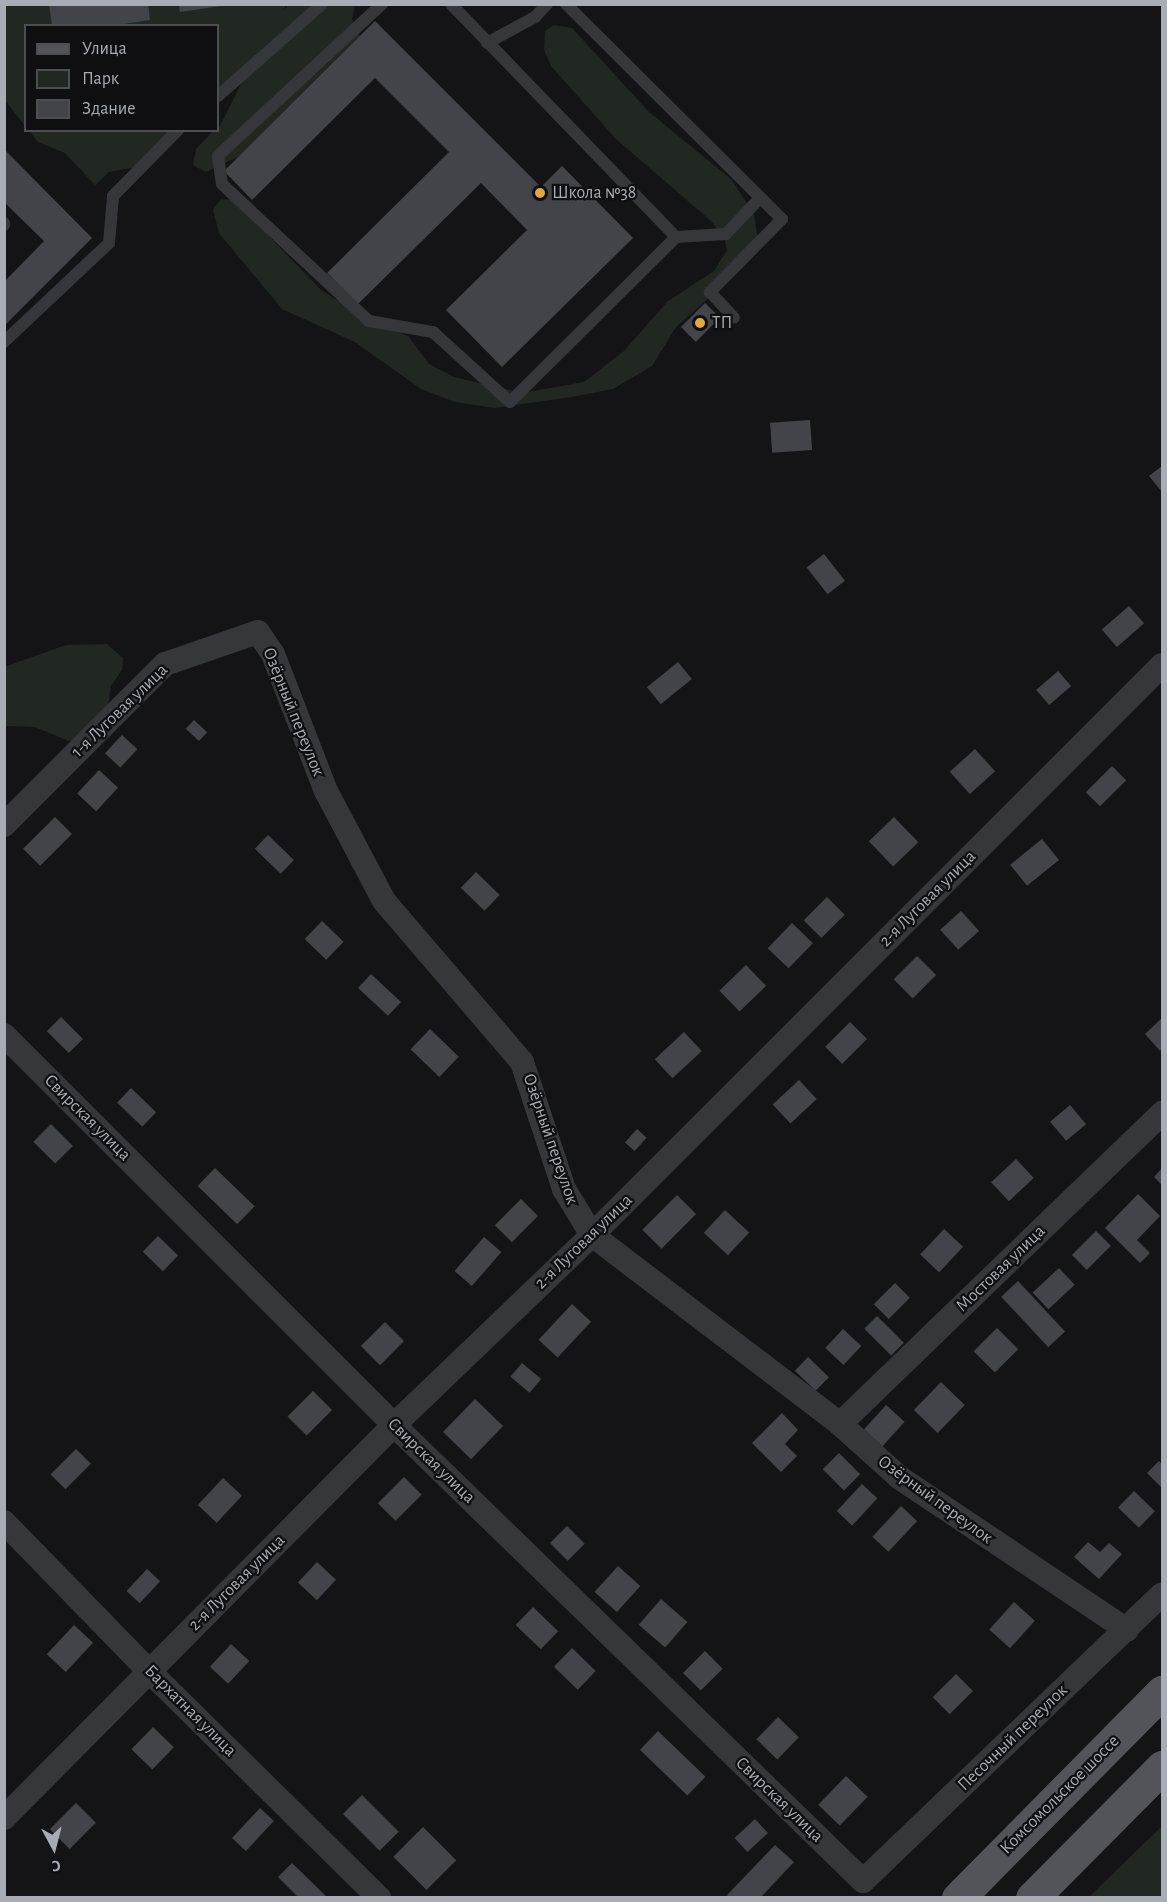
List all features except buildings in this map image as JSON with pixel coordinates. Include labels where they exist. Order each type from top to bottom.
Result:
[{"type":"main road","name":"Комсомольское шоссе","points":[[958,1898],[1162,1692]]},
{"type":"main road","points":[[1032,1898],[1162,1767]]},
{"type":"street","name":"1-я Луговая улица","points":[[4,825],[165,664],[258,632]]},
{"type":"street","name":"Озёрный переулок","points":[[258,632],[273,654],[326,791],[384,901],[522,1062],[564,1189],[592,1235],[840,1424],[900,1478],[1127,1630]]},
{"type":"street","name":"2-я Луговая улица","points":[[4,1818],[394,1425],[592,1235],[1162,665]]},
{"type":"street","name":"Свирская улица","points":[[4,1035],[394,1425],[863,1881]]},
{"type":"street","name":"Мостовая улица","points":[[840,1424],[1162,1113]]},
{"type":"street","name":"Бархатная улица","points":[[4,1522],[150,1672],[379,1898]]},
{"type":"street","name":"Песочный переулок","points":[[863,1881],[1162,1594]]},
{"type":"lane","points":[[219,95],[322,4]]},
{"type":"lane","points":[[382,4],[218,156],[222,184],[369,321],[433,332],[510,402],[676,237],[726,234],[760,198]]},
{"type":"lane","points":[[451,4],[676,237]]},
{"type":"lane","points":[[487,43],[535,17],[547,4]]},
{"type":"lane","points":[[566,4],[782,219],[710,292],[734,318]]},
{"type":"lane","points":[[5,342],[109,243],[113,196],[176,132]]},
{"type":"green space","points":[[4,5],[287,5],[282,11],[289,5],[355,5],[352,19],[363,42],[248,152],[206,172],[193,165],[196,149],[212,132],[219,132],[243,80],[219,100],[219,24],[24,24],[24,125],[5,100]]},
{"type":"green space","points":[[554,25],[572,28],[649,112],[732,180],[754,215],[758,240],[755,252],[744,267],[676,327],[652,366],[613,389],[572,397],[494,408],[455,402],[421,389],[355,342],[282,309],[219,233],[213,210],[221,199],[234,200],[321,290],[370,321],[408,336],[429,364],[454,377],[522,393],[584,382],[624,351],[668,301],[714,271],[727,250],[724,237],[711,221],[616,139],[551,66],[544,50],[545,31]]},
{"type":"green space","points":[[30,132],[182,132],[143,166],[109,172],[95,185],[65,153],[38,142]]},
{"type":"green space","points":[[107,644],[123,658],[122,670],[111,686],[107,713],[86,740],[69,741],[35,727],[5,726],[4,667],[66,645]]},
{"type":"green space","points":[[1162,1826],[1162,1897],[1089,1897]]},
{"type":"place","name":"Школа №38","points":[[540,193]]},
{"type":"place","name":"ТП","points":[[700,323]]}]
